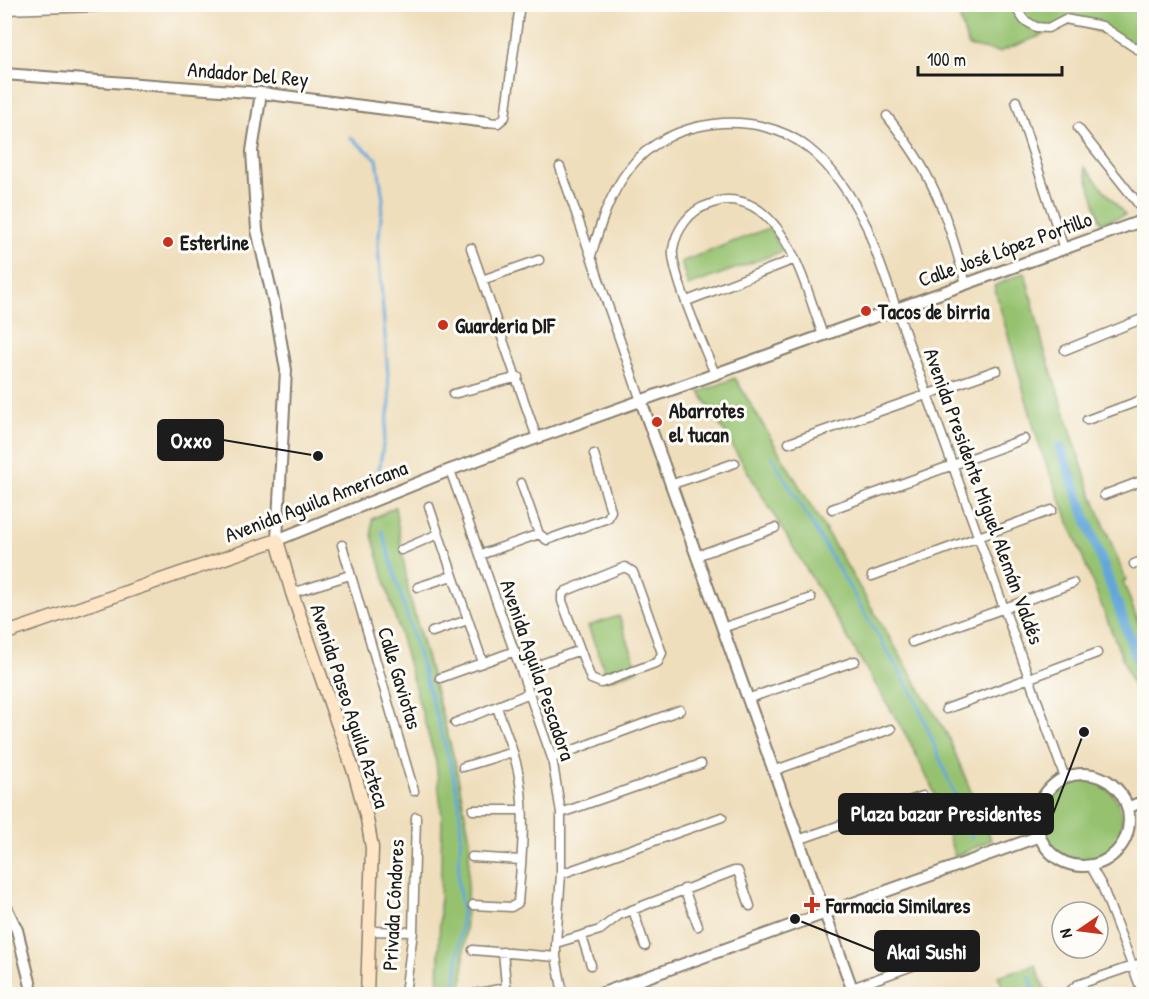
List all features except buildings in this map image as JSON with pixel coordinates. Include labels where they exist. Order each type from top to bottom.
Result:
[{"type":"main road","name":"Avenida Paseo Aguila Azteca","points":[[277,540],[292,593],[358,783],[367,819],[372,848],[367,994]]},
{"type":"main road","name":"Avenida Aguila Americana","points":[[4,634],[277,540]]},
{"type":"street","points":[[487,122],[498,123],[505,117],[520,4]]},
{"type":"street","points":[[1013,4],[1024,20],[1036,27],[1048,28],[1065,19],[1102,26],[1137,49],[1144,50]]},
{"type":"street","points":[[4,10],[97,7]]},
{"type":"street","name":"Andador Del Rey","points":[[4,74],[261,93],[487,122]]},
{"type":"street","points":[[261,93],[252,151],[257,230],[275,308],[286,370],[277,540]]},
{"type":"street","points":[[1016,101],[1064,249]]},
{"type":"street","points":[[887,116],[913,150],[935,191],[955,245],[966,284]]},
{"type":"street","name":"Avenida Presidente Miguel Alemán Valdés","points":[[591,256],[610,200],[629,168],[644,153],[670,136],[702,125],[744,124],[768,127],[806,146],[836,174],[852,197],[867,227],[1065,778]]},
{"type":"street","points":[[1078,128],[1144,211]]},
{"type":"street","points":[[560,167],[670,485],[853,991],[975,943]]},
{"type":"street","points":[[715,374],[676,274],[673,250],[682,225],[700,207],[725,200],[750,204],[770,217],[795,259],[823,335]]},
{"type":"street","name":"Calle José López Portillo","points":[[641,401],[1144,220]]},
{"type":"street","points":[[471,248],[518,377],[537,438]]},
{"type":"street","points":[[687,302],[795,259]]},
{"type":"street","points":[[482,280],[539,260]]},
{"type":"street","points":[[1065,350],[1144,318]]},
{"type":"street","points":[[789,442],[997,370]]},
{"type":"street","points":[[453,394],[518,377]]},
{"type":"street","points":[[1087,420],[1144,399]]},
{"type":"street","name":"Avenida Aguila Americana","points":[[277,540],[450,470],[641,401]]},
{"type":"street","points":[[832,508],[1024,439]]},
{"type":"street","points":[[521,483],[538,534],[542,538],[551,539],[608,518],[611,511],[594,454]]},
{"type":"street","points":[[670,485],[735,463]]},
{"type":"street","name":"Avenida Aguila Pescadora","points":[[450,470],[552,758],[561,813],[561,874],[556,957],[562,994]]},
{"type":"street","points":[[1104,495],[1144,480]]},
{"type":"street","points":[[429,506],[483,663]]},
{"type":"street","points":[[872,576],[1052,510]]},
{"type":"street","points":[[696,556],[775,528]]},
{"type":"street","points":[[401,550],[438,534]]},
{"type":"street","points":[[480,555],[538,534]]},
{"type":"street","name":"Calle Gaviotas","points":[[342,545],[414,791]]},
{"type":"street","points":[[1134,564],[1144,560]]},
{"type":"street","points":[[625,567],[630,568],[662,653],[661,659],[601,683],[591,679],[580,650],[562,601],[562,595],[566,591],[625,567]]},
{"type":"street","points":[[292,593],[350,575]]},
{"type":"street","points":[[418,587],[452,576]]},
{"type":"street","points":[[912,642],[1073,583]]},
{"type":"street","points":[[722,627],[812,598]]},
{"type":"street","points":[[432,632],[468,620]]},
{"type":"street","points":[[522,671],[580,650]]},
{"type":"street","points":[[440,678],[515,651]]},
{"type":"street","points":[[946,709],[1097,653]]},
{"type":"street","points":[[747,699],[855,661]]},
{"type":"street","points":[[455,723],[530,693]]},
{"type":"street","points":[[473,905],[512,907],[518,903],[522,810],[520,782],[513,753],[497,707]]},
{"type":"street","points":[[552,758],[680,710]]},
{"type":"street","points":[[774,771],[891,729]]},
{"type":"street","points":[[463,767],[513,753]]},
{"type":"street","points":[[561,813],[701,764]]},
{"type":"street","points":[[1084,774],[1103,779],[1114,786],[1122,796],[1127,808],[1129,821],[1127,834],[1121,845],[1108,858],[1090,865],[1071,864],[1054,856],[1046,847],[1037,825],[1041,802],[1055,783],[1065,778],[1084,774]]},
{"type":"street","points":[[798,840],[924,796]]},
{"type":"street","points":[[1127,808],[1144,801]]},
{"type":"street","points":[[473,810],[522,810]]},
{"type":"street","name":"Privada Cóndores","points":[[405,994],[413,932],[416,817]]},
{"type":"street","points":[[561,874],[722,817]]},
{"type":"street","points":[[600,994],[1040,836]]},
{"type":"street","points":[[472,857],[521,860]]},
{"type":"street","points":[[1090,865],[1102,886],[1143,994]]},
{"type":"street","points":[[556,943],[600,930],[611,920],[633,910],[736,871],[750,906]]},
{"type":"street","points":[[684,889],[698,926]]},
{"type":"street","points":[[4,903],[17,930],[33,994]]},
{"type":"street","points":[[633,910],[645,946]]},
{"type":"street","points":[[369,931],[413,932]]},
{"type":"street","points":[[582,937],[591,965]]},
{"type":"street","points":[[473,950],[556,957]]},
{"type":"street","points":[[474,994],[505,988],[503,952]]},
{"type":"street","points":[[1067,994],[1077,985],[1144,962]]},
{"type":"green space","points":[[956,5],[1144,5],[1144,47],[1073,23],[999,52],[968,46]]},
{"type":"green space","points":[[1084,166],[1125,215],[1101,223]]},
{"type":"green space","points":[[769,228],[783,251],[688,286],[681,262]]},
{"type":"green space","points":[[1025,272],[1044,349],[1089,487],[1126,580],[1123,581],[1144,638],[1144,714],[1040,448],[994,286]]},
{"type":"green space","points":[[735,378],[948,736],[991,840],[955,857],[935,794],[909,740],[700,392]]},
{"type":"green space","points":[[395,507],[409,594],[455,762],[470,839],[462,994],[438,994],[442,817],[436,762],[372,535],[372,519]]},
{"type":"green space","points":[[619,616],[638,670],[608,680],[588,626]]},
{"type":"green space","points":[[1074,780],[1090,780],[1111,791],[1122,812],[1122,828],[1111,849],[1090,860],[1074,860],[1060,854],[1048,842],[1042,828],[1042,812],[1048,798],[1060,786]]},
{"type":"green space","points":[[1035,965],[1047,994],[1006,994],[998,976]]},
{"type":"waterway","points":[[350,137],[377,159],[383,199],[378,245],[390,402],[378,476]]},
{"type":"waterway","points":[[1060,447],[1144,677]]},
{"type":"waterway","points":[[772,457],[915,698],[972,837]]},
{"type":"waterway","points":[[382,531],[451,765],[459,803],[461,833],[458,879],[462,912],[455,994]]},
{"type":"waterway","points":[[1029,976],[1036,994]]},
{"type":"place","name":"Esterline","points":[[168,242]]},
{"type":"place","name":"Tacos de birria","points":[[866,311]]},
{"type":"place","name":"Guarderia DIF","points":[[443,325]]},
{"type":"place","name":"Abarrotes el tucan","points":[[657,422]]},
{"type":"place","name":"Oxxo","points":[[318,456]]},
{"type":"place","name":"Plaza bazar Presidentes","points":[[1084,732]]},
{"type":"place","name":"Farmacia Similares","points":[[812,905]]},
{"type":"place","name":"Akai Sushi","points":[[795,919]]}]
